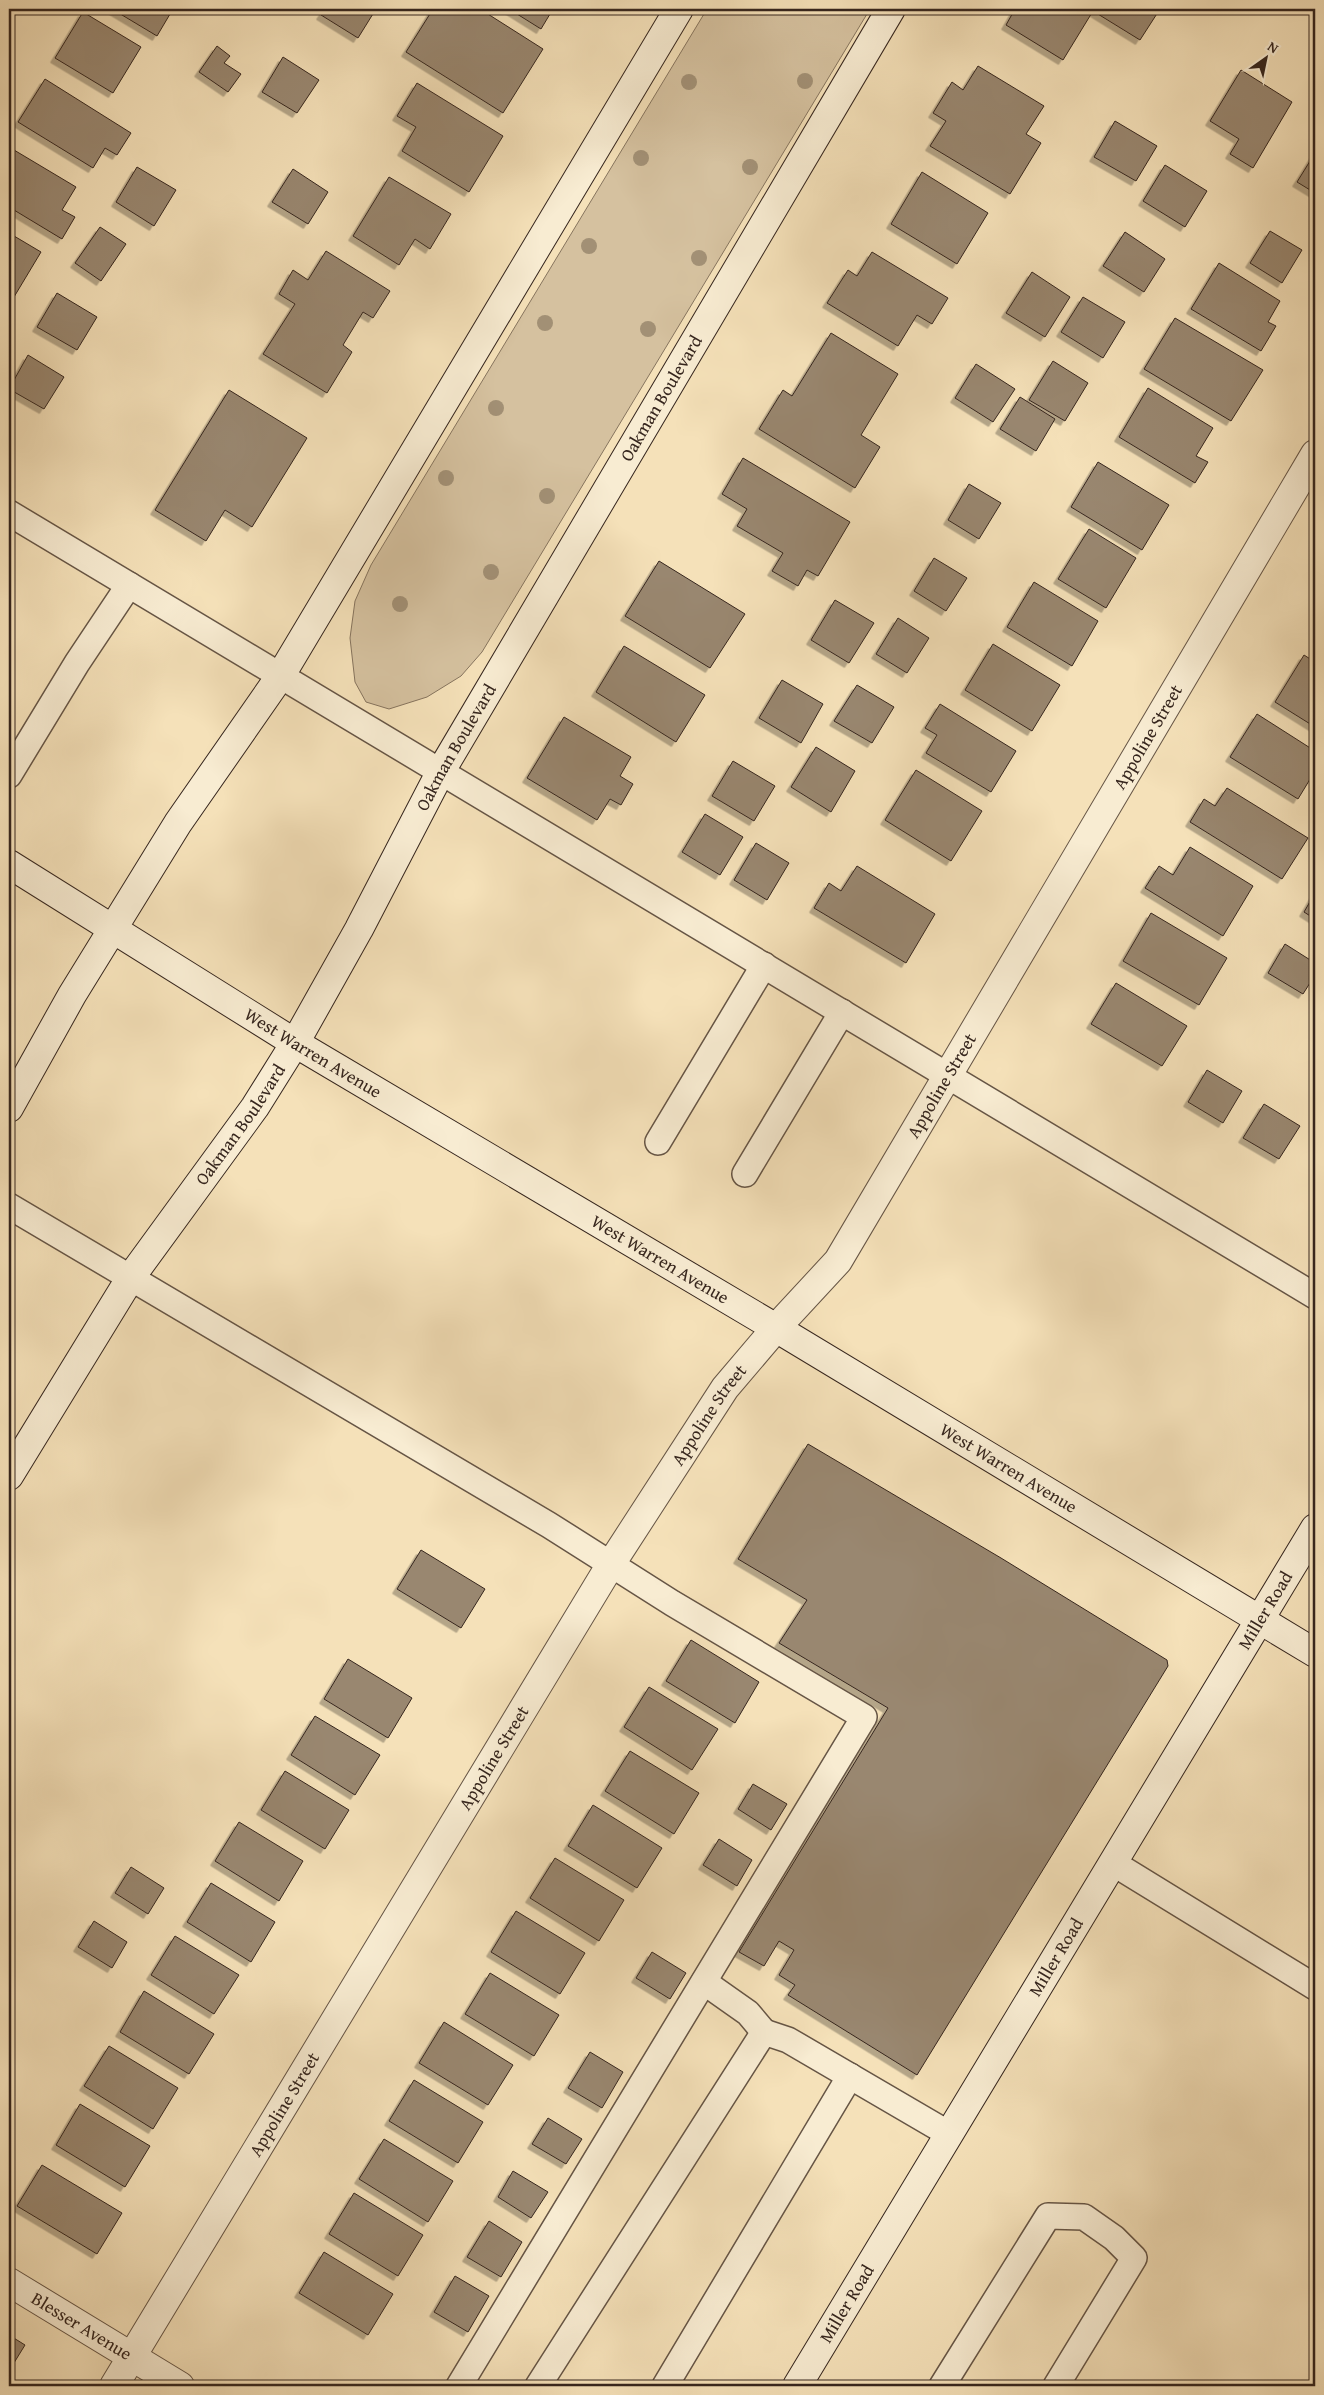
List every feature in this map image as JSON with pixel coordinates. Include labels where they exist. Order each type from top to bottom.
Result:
[{"type":"street","points":[[9,1108],[111,929],[178,823],[281,675],[679,9]]},
{"type":"street","name":"Oakman Boulevard","points":[[9,1476],[131,1277],[255,1107],[294,1043],[359,929],[441,771],[891,9]]},
{"type":"street","name":"Appoline Street","points":[[114,2386],[611,1564],[725,1388],[838,1260],[1315,454]]},
{"type":"street","name":"West Warren Avenue","points":[[9,864],[294,1043],[776,1328],[1078,1512],[1315,1653]]},
{"type":"street","name":"Miller Road","points":[[797,2386],[1315,1528]]},
{"type":"street","name":"Blesser Avenue","points":[[9,2282],[180,2386]]},
{"type":"lane","points":[[9,513],[1315,1296]]},
{"type":"lane","points":[[9,775],[76,663],[129,585]]},
{"type":"lane","points":[[658,1142],[764,965]]},
{"type":"lane","points":[[745,1174],[842,1012]]},
{"type":"lane","points":[[9,1206],[549,1525],[672,1603],[864,1717],[459,2386]]},
{"type":"lane","points":[[1113,1863],[1315,1987]]},
{"type":"lane","points":[[704,1982],[748,2013],[764,2032],[788,2040],[949,2134]]},
{"type":"lane","points":[[538,2386],[764,2032]]},
{"type":"lane","points":[[665,2386],[850,2076]]},
{"type":"lane","points":[[942,2386],[1048,2216],[1084,2218],[1114,2238],[1134,2258],[1056,2386]]},
{"type":"shaded area","points":[[707,9],[870,9],[482,652],[461,676],[427,697],[389,709],[366,702],[355,682],[350,638],[355,601],[371,565]]},
{"type":"building","points":[[112,9],[173,9],[157,36]]},
{"type":"building","points":[[325,9],[376,9],[358,38],[321,15]]},
{"type":"building","points":[[433,9],[480,9],[543,49],[503,113],[406,52]]},
{"type":"building","points":[[509,9],[553,9],[541,29]]},
{"type":"building","points":[[1015,9],[1160,9],[1140,40],[1093,11],[1063,60],[1006,25]]},
{"type":"building","points":[[83,12],[141,47],[113,93],[55,58]]},
{"type":"building","points":[[217,46],[230,56],[224,63],[241,74],[228,92],[199,72]]},
{"type":"building","points":[[283,57],[319,80],[297,113],[262,92]]},
{"type":"building","points":[[978,66],[1044,106],[1026,134],[1041,143],[1010,194],[930,146],[946,121],[933,113],[952,82],[963,90]]},
{"type":"building","points":[[1241,70],[1292,102],[1253,168],[1230,154],[1239,139],[1210,121]]},
{"type":"building","points":[[45,79],[131,133],[117,155],[105,148],[93,168],[18,122]]},
{"type":"building","points":[[417,83],[503,136],[469,192],[402,151],[416,127],[397,116]]},
{"type":"building","points":[[1115,121],[1157,146],[1136,181],[1094,157]]},
{"type":"building","points":[[9,147],[76,187],[62,210],[75,217],[62,239],[9,207]]},
{"type":"building","points":[[1315,153],[1315,193],[1297,182]]},
{"type":"building","points":[[1165,165],[1207,191],[1185,227],[1143,201]]},
{"type":"building","points":[[137,167],[176,190],[154,226],[116,202]]},
{"type":"building","points":[[293,169],[328,192],[308,224],[272,202]]},
{"type":"building","points":[[922,172],[988,213],[957,264],[891,224]]},
{"type":"building","points":[[389,177],[451,214],[430,249],[415,239],[399,265],[353,236]]},
{"type":"building","points":[[100,227],[126,244],[101,281],[75,263]]},
{"type":"building","points":[[1270,231],[1302,250],[1282,283],[1250,263]]},
{"type":"building","points":[[1125,232],[1165,259],[1144,292],[1103,266]]},
{"type":"building","points":[[9,233],[41,252],[14,297],[9,294]]},
{"type":"building","points":[[326,251],[390,291],[373,318],[363,312],[343,345],[352,352],[327,393],[263,354],[295,304],[279,294],[293,270],[308,280]]},
{"type":"building","points":[[872,252],[948,298],[932,324],[917,315],[898,346],[827,303],[848,270],[857,276]]},
{"type":"building","points":[[1219,263],[1280,301],[1268,322],[1276,326],[1261,351],[1191,309]]},
{"type":"building","points":[[1032,272],[1070,297],[1045,337],[1006,313]]},
{"type":"building","points":[[57,293],[97,317],[77,350],[37,327]]},
{"type":"building","points":[[1083,297],[1125,322],[1103,358],[1061,332]]},
{"type":"building","points":[[1175,318],[1263,370],[1231,421],[1144,369]]},
{"type":"building","points":[[831,333],[898,374],[861,435],[880,447],[855,488],[759,429],[783,390],[792,396]]},
{"type":"building","points":[[28,355],[64,377],[44,409],[9,389]]},
{"type":"building","points":[[1053,361],[1088,383],[1065,421],[1029,400]]},
{"type":"building","points":[[976,364],[1015,389],[993,422],[955,398]]},
{"type":"building","points":[[1148,388],[1213,428],[1196,456],[1208,462],[1195,483],[1119,437]]},
{"type":"building","points":[[229,390],[307,438],[252,527],[225,510],[206,541],[155,510]]},
{"type":"building","points":[[1020,397],[1055,419],[1036,451],[1000,429]]},
{"type":"building","points":[[743,458],[850,522],[818,576],[807,570],[798,586],[772,571],[783,553],[737,526],[747,509],[722,494]]},
{"type":"building","points":[[1098,462],[1169,505],[1142,550],[1071,507]]},
{"type":"building","points":[[969,484],[1001,503],[979,539],[948,520]]},
{"type":"building","points":[[1089,529],[1136,558],[1106,608],[1058,579]]},
{"type":"building","points":[[934,558],[967,578],[946,611],[914,591]]},
{"type":"building","points":[[659,561],[745,614],[710,668],[625,616]]},
{"type":"building","points":[[1034,582],[1098,621],[1072,666],[1007,627]]},
{"type":"building","points":[[835,600],[874,623],[849,663],[811,640]]},
{"type":"building","points":[[898,618],[929,638],[907,673],[876,654]]},
{"type":"building","points":[[993,644],[1060,685],[1032,731],[965,690]]},
{"type":"building","points":[[624,646],[705,695],[676,742],[596,692]]},
{"type":"building","points":[[1304,655],[1315,662],[1315,727],[1275,702]]},
{"type":"building","points":[[782,680],[823,704],[801,743],[759,718]]},
{"type":"building","points":[[857,685],[894,707],[872,743],[834,721]]},
{"type":"building","points":[[940,704],[1016,751],[991,792],[926,753],[937,735],[925,728]]},
{"type":"building","points":[[1257,714],[1315,751],[1315,771],[1298,799],[1230,757]]},
{"type":"building","points":[[564,717],[631,757],[620,776],[633,784],[621,805],[610,799],[597,820],[527,778]]},
{"type":"building","points":[[816,747],[855,771],[831,812],[791,787]]},
{"type":"building","points":[[733,761],[775,786],[754,821],[712,796]]},
{"type":"building","points":[[916,770],[982,811],[951,861],[885,820]]},
{"type":"building","points":[[1227,788],[1308,838],[1282,879],[1190,822],[1204,799],[1215,806]]},
{"type":"building","points":[[705,814],[743,837],[720,875],[682,852]]},
{"type":"building","points":[[756,843],[789,863],[767,900],[734,880]]},
{"type":"building","points":[[1190,847],[1253,886],[1223,936],[1145,888],[1159,866],[1173,875]]},
{"type":"building","points":[[857,866],[935,914],[906,963],[814,908],[829,883],[841,891]]},
{"type":"building","points":[[1315,893],[1315,919],[1304,912]]},
{"type":"building","points":[[1151,913],[1227,958],[1199,1005],[1123,961]]},
{"type":"building","points":[[1285,944],[1315,963],[1315,975],[1303,994],[1268,973]]},
{"type":"building","points":[[1116,983],[1187,1026],[1162,1066],[1091,1024]]},
{"type":"building","points":[[1207,1070],[1242,1091],[1223,1123],[1188,1102]]},
{"type":"building","points":[[1264,1104],[1300,1126],[1279,1159],[1243,1138]]},
{"type":"building","points":[[808,1444],[1001,1558],[1167,1660],[1168,1666],[917,2075],[788,1995],[795,1985],[779,1975],[794,1950],[779,1941],[764,1966],[739,1952],[888,1708],[779,1643],[807,1600],[738,1559]]},
{"type":"building","points":[[421,1550],[485,1589],[461,1628],[397,1589]]},
{"type":"building","points":[[691,1640],[759,1682],[735,1723],[666,1681]]},
{"type":"building","points":[[348,1659],[412,1698],[388,1738],[324,1699]]},
{"type":"building","points":[[649,1687],[718,1729],[692,1770],[624,1727]]},
{"type":"building","points":[[315,1716],[380,1755],[355,1795],[291,1755]]},
{"type":"building","points":[[630,1751],[699,1793],[674,1834],[605,1791]]},
{"type":"building","points":[[285,1771],[349,1810],[325,1849],[261,1810]]},
{"type":"building","points":[[753,1784],[787,1804],[771,1830],[738,1809]]},
{"type":"building","points":[[593,1805],[662,1848],[637,1888],[568,1846]]},
{"type":"building","points":[[239,1822],[303,1861],[279,1901],[215,1861]]},
{"type":"building","points":[[719,1839],[752,1860],[737,1886],[703,1865]]},
{"type":"building","points":[[555,1858],[624,1900],[599,1941],[530,1898]]},
{"type":"building","points":[[131,1867],[164,1888],[148,1914],[115,1893]]},
{"type":"building","points":[[211,1883],[275,1922],[251,1962],[187,1922]]},
{"type":"building","points":[[516,1911],[585,1953],[560,1994],[491,1952]]},
{"type":"building","points":[[94,1921],[127,1942],[112,1968],[78,1947]]},
{"type":"building","points":[[175,1936],[239,1975],[214,2014],[151,1975]]},
{"type":"building","points":[[652,1952],[686,1973],[670,1999],[636,1978]]},
{"type":"building","points":[[490,1973],[559,2015],[534,2056],[465,2014]]},
{"type":"building","points":[[144,1991],[214,2034],[189,2074],[120,2032]]},
{"type":"building","points":[[444,2022],[513,2065],[488,2105],[419,2063]]},
{"type":"building","points":[[109,2046],[178,2088],[153,2129],[84,2086]]},
{"type":"building","points":[[590,2052],[623,2072],[602,2108],[568,2088]]},
{"type":"building","points":[[414,2080],[483,2122],[458,2163],[389,2121]]},
{"type":"building","points":[[80,2104],[150,2146],[125,2187],[56,2145]]},
{"type":"building","points":[[548,2118],[582,2139],[566,2164],[532,2144]]},
{"type":"building","points":[[384,2139],[453,2181],[428,2222],[359,2179]]},
{"type":"building","points":[[42,2165],[122,2213],[97,2254],[17,2206]]},
{"type":"building","points":[[513,2171],[548,2192],[531,2218],[498,2197]]},
{"type":"building","points":[[354,2193],[423,2235],[398,2276],[329,2234]]},
{"type":"building","points":[[489,2221],[522,2242],[501,2277],[467,2257]]},
{"type":"building","points":[[324,2252],[393,2294],[368,2335],[299,2293]]},
{"type":"building","points":[[455,2276],[489,2296],[468,2332],[434,2312]]},
{"type":"building","points":[[9,2335],[25,2345],[9,2371]]}]
